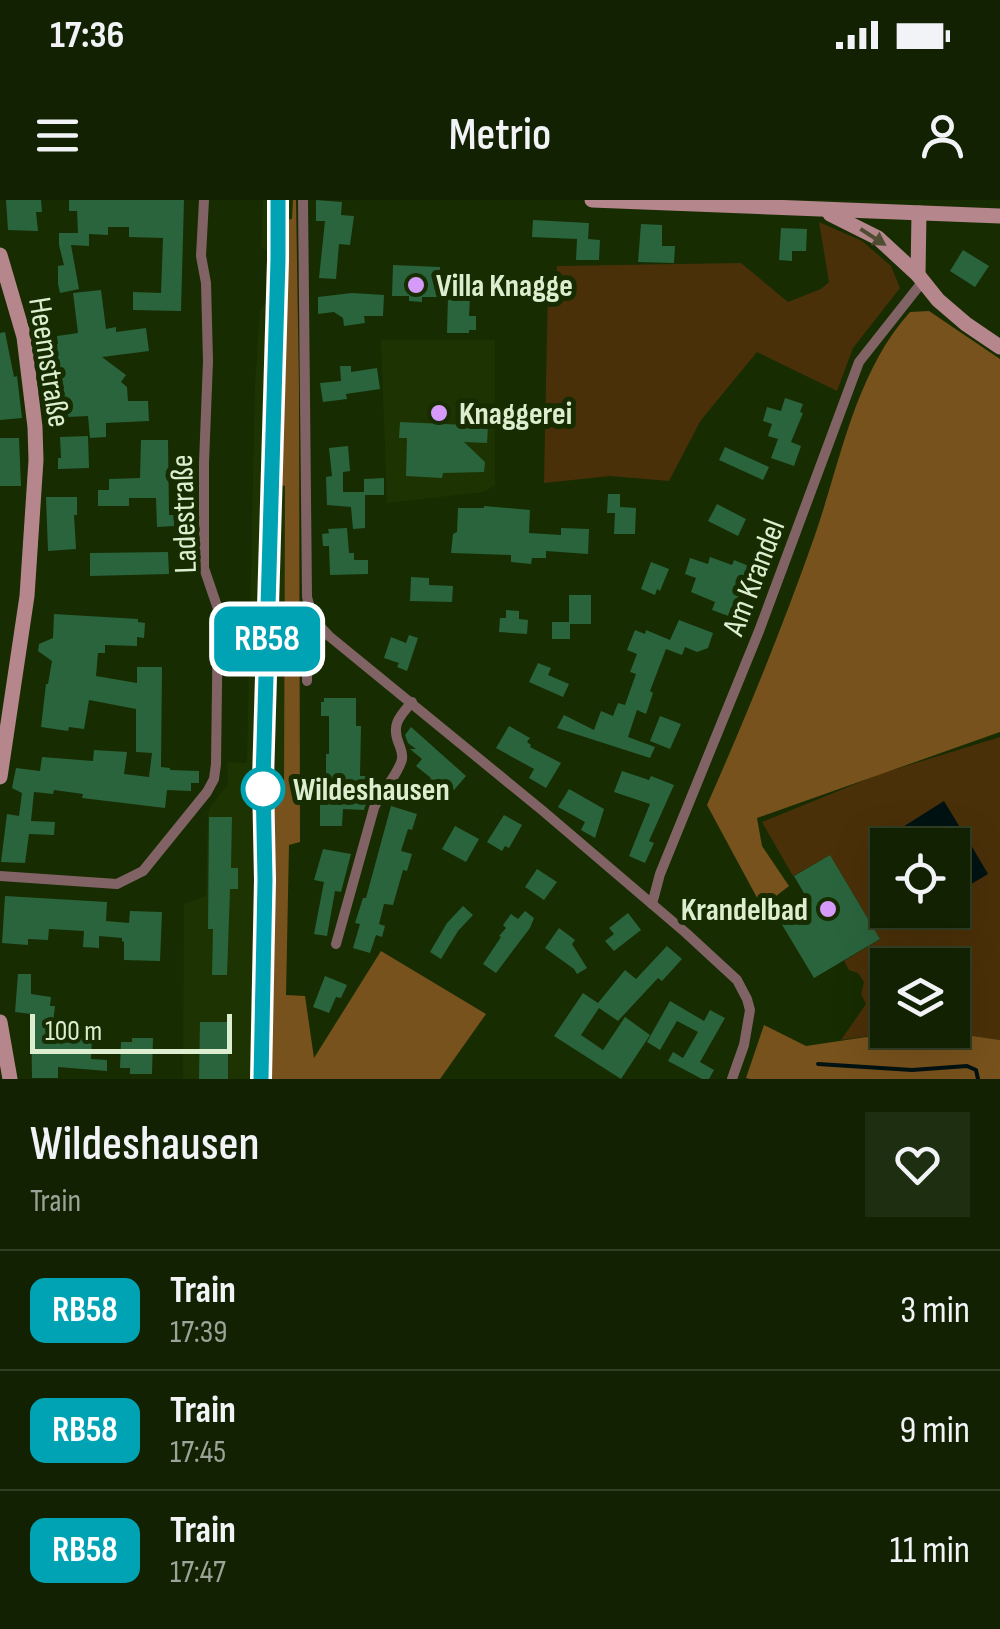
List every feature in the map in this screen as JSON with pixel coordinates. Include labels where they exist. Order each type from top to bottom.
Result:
[{"type":"street","name":"Ladestraße","points":[[0,876],[117,884],[144,872],[214,779],[218,610],[204,568],[208,362],[202,256],[204,200]]},
{"type":"street","points":[[303,200],[308,597],[313,619],[308,638],[307,681]]},
{"type":"street","points":[[592,200],[822,210],[859,205],[919,213],[1000,216]]},
{"type":"street","points":[[822,210],[878,238],[938,300],[1000,347]]},
{"type":"street","points":[[919,213],[920,278]]},
{"type":"street","name":"Heemstraße","points":[[0,254],[26,352],[36,460],[28,596],[0,777]]},
{"type":"street","name":"Am Krandel","points":[[652,904],[660,874],[759,631],[859,362],[920,278]]},
{"type":"street","points":[[313,619],[544,810],[737,980],[750,1010],[744,1045],[732,1079]]},
{"type":"street","points":[[336,944],[374,808],[402,758],[395,724],[412,702]]},
{"type":"street","points":[[0,1022],[10,1079]]},
{"type":"shaded area","points":[[263,200],[293,200],[292,220],[284,221],[284,790],[272,791],[268,1079],[183,1079],[184,904],[206,896],[208,815],[228,784],[227,762],[247,763],[255,383],[260,310],[267,302],[268,251],[261,248]]},
{"type":"shaded area","points":[[293,200],[299,387],[300,842],[289,845],[286,995],[305,996],[314,1058],[381,951],[486,1014],[440,1079],[268,1079],[272,790],[284,790],[284,220],[292,219]]},
{"type":"shaded area","points":[[819,222],[862,241],[891,266],[900,288],[853,348],[837,391],[757,352],[701,420],[669,481],[610,476],[544,483],[548,286],[556,285],[557,266],[741,263],[788,302],[829,282]]},
{"type":"shaded area","points":[[929,311],[1000,359],[1000,732],[757,818],[762,846],[789,886],[762,907],[707,805],[790,603],[863,390],[891,336],[910,312]]},
{"type":"shaded area","name":"Knaggerei","points":[[381,340],[495,340],[495,485],[484,492],[387,503]]},
{"type":"shaded area","points":[[1000,737],[1000,1040],[970,1035],[970,948],[870,948],[870,1036],[841,1040],[866,1004],[861,994],[864,982],[844,961],[880,939],[873,928],[970,928],[970,828],[870,828],[870,922],[830,855],[793,876],[762,822],[880,774]]},
{"type":"shaded area","points":[[944,801],[960,828],[925,827],[901,828]]},
{"type":"shaded area","points":[[970,846],[988,874],[970,885]]},
{"type":"shaded area","points":[[764,1025],[806,1046],[870,1036],[870,1048],[970,1048],[970,1036],[1000,1040],[1000,1079],[746,1078]]},
{"type":"building","points":[[6,200],[41,200],[42,212],[36,212],[38,231],[8,230]]},
{"type":"building","points":[[69,200],[184,200],[181,311],[133,310],[133,292],[161,293],[163,238],[129,237],[129,227],[108,227],[108,235],[89,234],[89,246],[71,245],[79,289],[60,293],[58,266],[64,265],[59,233],[78,233],[77,211],[69,211]]},
{"type":"building","points":[[316,200],[342,202],[341,215],[354,216],[350,245],[339,244],[336,279],[319,278],[325,221],[316,221]]},
{"type":"building","points":[[533,220],[589,223],[588,239],[600,240],[599,260],[576,260],[577,239],[532,237]]},
{"type":"building","points":[[641,224],[662,225],[662,246],[675,246],[674,263],[638,262]]},
{"type":"building","points":[[781,228],[807,229],[806,251],[792,251],[792,261],[779,260]]},
{"type":"building","points":[[963,250],[989,266],[975,287],[950,271]]},
{"type":"building","name":"Villa Knagge","points":[[393,265],[440,267],[439,297],[422,297],[422,302],[409,301],[409,296],[392,296]]},
{"type":"building","points":[[101,290],[106,329],[116,327],[116,332],[146,328],[149,351],[102,357],[126,375],[121,382],[127,387],[128,401],[148,401],[149,421],[106,423],[106,437],[90,438],[88,416],[48,418],[39,347],[58,344],[57,336],[78,333],[73,293]]},
{"type":"building","points":[[384,295],[383,316],[364,316],[365,323],[344,326],[343,318],[334,312],[318,314],[318,297]]},
{"type":"building","points":[[448,296],[470,297],[469,316],[476,316],[476,330],[447,333]]},
{"type":"building","points":[[5,332],[14,377],[17,376],[22,418],[0,420],[0,333]]},
{"type":"building","points":[[340,366],[351,366],[351,372],[377,368],[380,389],[323,402],[320,383],[341,381]]},
{"type":"building","points":[[785,398],[803,404],[791,442],[801,446],[794,466],[771,458],[778,439],[768,436],[772,424],[763,421],[767,407],[781,411]]},
{"type":"building","points":[[400,422],[488,426],[487,443],[464,442],[485,462],[484,472],[443,473],[442,478],[406,476],[407,438],[399,438]]},
{"type":"building","points":[[88,436],[89,468],[58,469],[60,437]]},
{"type":"building","points":[[0,438],[19,438],[21,486],[0,486]]},
{"type":"building","points":[[141,440],[168,440],[169,515],[174,515],[174,526],[157,527],[156,498],[129,498],[129,506],[98,506],[98,490],[109,490],[109,479],[140,478]]},
{"type":"building","points":[[348,446],[350,471],[343,472],[343,492],[364,492],[364,479],[384,478],[384,495],[365,495],[365,528],[353,529],[351,507],[327,505],[326,477],[332,476],[329,448]]},
{"type":"building","points":[[725,447],[769,467],[763,480],[719,460]]},
{"type":"building","points":[[608,494],[620,494],[620,507],[636,508],[635,534],[614,534],[615,513],[607,513]]},
{"type":"building","points":[[46,497],[77,497],[76,549],[48,551]]},
{"type":"building","points":[[717,504],[746,519],[738,536],[708,521]]},
{"type":"building","points":[[458,508],[530,510],[529,533],[561,535],[561,528],[589,529],[588,554],[546,551],[546,558],[532,558],[531,564],[511,562],[511,555],[451,553]]},
{"type":"building","points":[[347,528],[349,553],[354,553],[354,560],[368,560],[368,574],[330,575],[329,546],[323,546],[322,534],[329,533],[328,529]]},
{"type":"building","points":[[168,552],[169,574],[90,576],[90,553]]},
{"type":"building","points":[[710,557],[732,565],[734,560],[756,569],[734,618],[712,610],[715,602],[691,592],[696,578],[685,574],[690,558],[708,564]]},
{"type":"building","points":[[651,562],[669,569],[655,595],[641,589]]},
{"type":"building","points":[[411,577],[429,578],[429,585],[453,586],[452,602],[410,601]]},
{"type":"building","points":[[569,595],[591,595],[591,624],[570,624],[570,639],[552,639],[552,622],[569,622]]},
{"type":"building","points":[[506,610],[519,611],[519,619],[528,620],[527,634],[499,632],[500,618],[506,618]]},
{"type":"building","points":[[54,614],[138,619],[145,623],[144,638],[137,637],[137,646],[105,645],[105,653],[98,653],[96,676],[137,683],[137,667],[162,667],[161,767],[199,771],[199,783],[191,783],[191,791],[167,790],[165,808],[82,798],[83,794],[54,790],[53,794],[34,792],[31,821],[55,822],[54,835],[29,834],[25,863],[1,862],[7,814],[19,816],[22,793],[12,788],[16,768],[40,771],[42,757],[93,761],[94,750],[127,752],[124,774],[149,777],[152,753],[136,752],[136,709],[89,700],[84,729],[41,727],[52,661],[38,651],[39,644],[53,638]]},
{"type":"building","points":[[679,620],[713,633],[708,648],[697,652],[685,647],[682,655],[666,649],[646,714],[637,710],[628,737],[655,747],[650,758],[557,728],[564,715],[594,730],[601,711],[613,716],[618,703],[625,705],[636,674],[630,672],[637,654],[627,650],[635,630],[645,634],[646,630],[670,640]]},
{"type":"building","points":[[409,635],[418,638],[407,671],[397,667],[399,663],[384,658],[391,637],[406,643]]},
{"type":"building","points":[[538,663],[551,668],[548,675],[569,684],[563,697],[529,682]]},
{"type":"building","points":[[324,698],[356,698],[356,726],[361,726],[360,776],[370,776],[364,810],[343,809],[342,826],[320,826],[320,777],[326,778],[329,754],[329,716],[321,716]]},
{"type":"building","points":[[660,716],[681,724],[670,749],[650,741]]},
{"type":"building","points":[[509,726],[530,738],[530,747],[561,763],[546,788],[529,778],[534,769],[496,748]]},
{"type":"building","points":[[411,727],[466,776],[454,790],[450,787],[443,795],[416,766],[422,759],[410,749],[416,749],[405,735]]},
{"type":"building","points":[[622,771],[674,785],[649,841],[654,843],[645,863],[629,856],[650,804],[614,792]]},
{"type":"building","points":[[569,789],[604,809],[595,838],[581,830],[585,822],[558,807]]},
{"type":"building","points":[[391,806],[417,814],[401,851],[412,854],[393,905],[384,904],[379,924],[385,926],[382,937],[376,935],[370,953],[353,948],[360,924],[355,923],[366,898]]},
{"type":"building","points":[[504,815],[522,825],[509,848],[505,846],[502,851],[487,842]]},
{"type":"building","points":[[209,817],[232,817],[231,868],[238,868],[238,889],[230,889],[227,975],[212,975],[213,929],[208,929]]},
{"type":"building","points":[[455,826],[479,839],[466,862],[442,849]]},
{"type":"building","points":[[323,849],[351,854],[341,892],[335,891],[327,936],[314,934],[324,882],[314,880]]},
{"type":"building","name":"Krandelbad","points":[[830,855],[880,939],[814,978],[778,918],[808,900],[794,876]]},
{"type":"building","points":[[537,869],[557,882],[544,900],[525,887]]},
{"type":"building","points":[[5,896],[107,902],[106,921],[129,923],[130,911],[162,912],[160,961],[124,960],[122,938],[99,936],[99,948],[83,947],[84,931],[49,929],[48,940],[28,939],[28,945],[2,943]]},
{"type":"building","points":[[463,906],[473,915],[441,959],[430,952],[447,923]]},
{"type":"building","points":[[525,911],[534,918],[530,928],[496,973],[483,964],[511,914],[518,919]]},
{"type":"building","points":[[628,913],[641,930],[614,951],[605,941],[614,934],[609,928]]},
{"type":"building","points":[[559,928],[575,940],[572,944],[587,968],[577,974],[545,948]]},
{"type":"building","points":[[667,946],[682,959],[662,981],[658,978],[618,1021],[599,1008],[581,1035],[603,1050],[625,1017],[650,1035],[621,1079],[554,1036],[583,993],[598,1003],[625,970],[636,979]]},
{"type":"building","points":[[18,974],[31,974],[31,994],[51,997],[50,1006],[55,1006],[52,1030],[57,1030],[57,1042],[78,1043],[78,1037],[92,1037],[91,1059],[107,1060],[107,1071],[58,1067],[58,1078],[32,1078],[31,1014],[15,1012]]},
{"type":"building","points":[[325,976],[347,985],[329,1013],[313,1007]]},
{"type":"building","points":[[670,1001],[704,1021],[710,1010],[725,1018],[700,1062],[714,1070],[709,1079],[668,1061],[673,1052],[683,1058],[698,1032],[677,1021],[660,1050],[647,1042]]},
{"type":"building","points":[[200,1022],[228,1022],[228,1079],[199,1079]]},
{"type":"building","points":[[132,1038],[153,1038],[152,1074],[130,1074],[130,1068],[120,1068],[121,1042],[132,1042]]},
{"type":"waterway","points":[[818,1064],[912,1070],[967,1066],[976,1070],[978,1079]]},
{"type":"railway","points":[[261,1079],[263,780],[278,200]]},
{"type":"train","name":"RB58","points":[[261,1079],[263,780],[278,200]]},
{"type":"place","name":"Villa Knagge","points":[[416,285]]},
{"type":"place","name":"Knaggerei","points":[[439,413]]},
{"type":"place","name":"Wildeshausen","points":[[263,789]]},
{"type":"place","name":"Krandelbad","points":[[828,909]]}]
